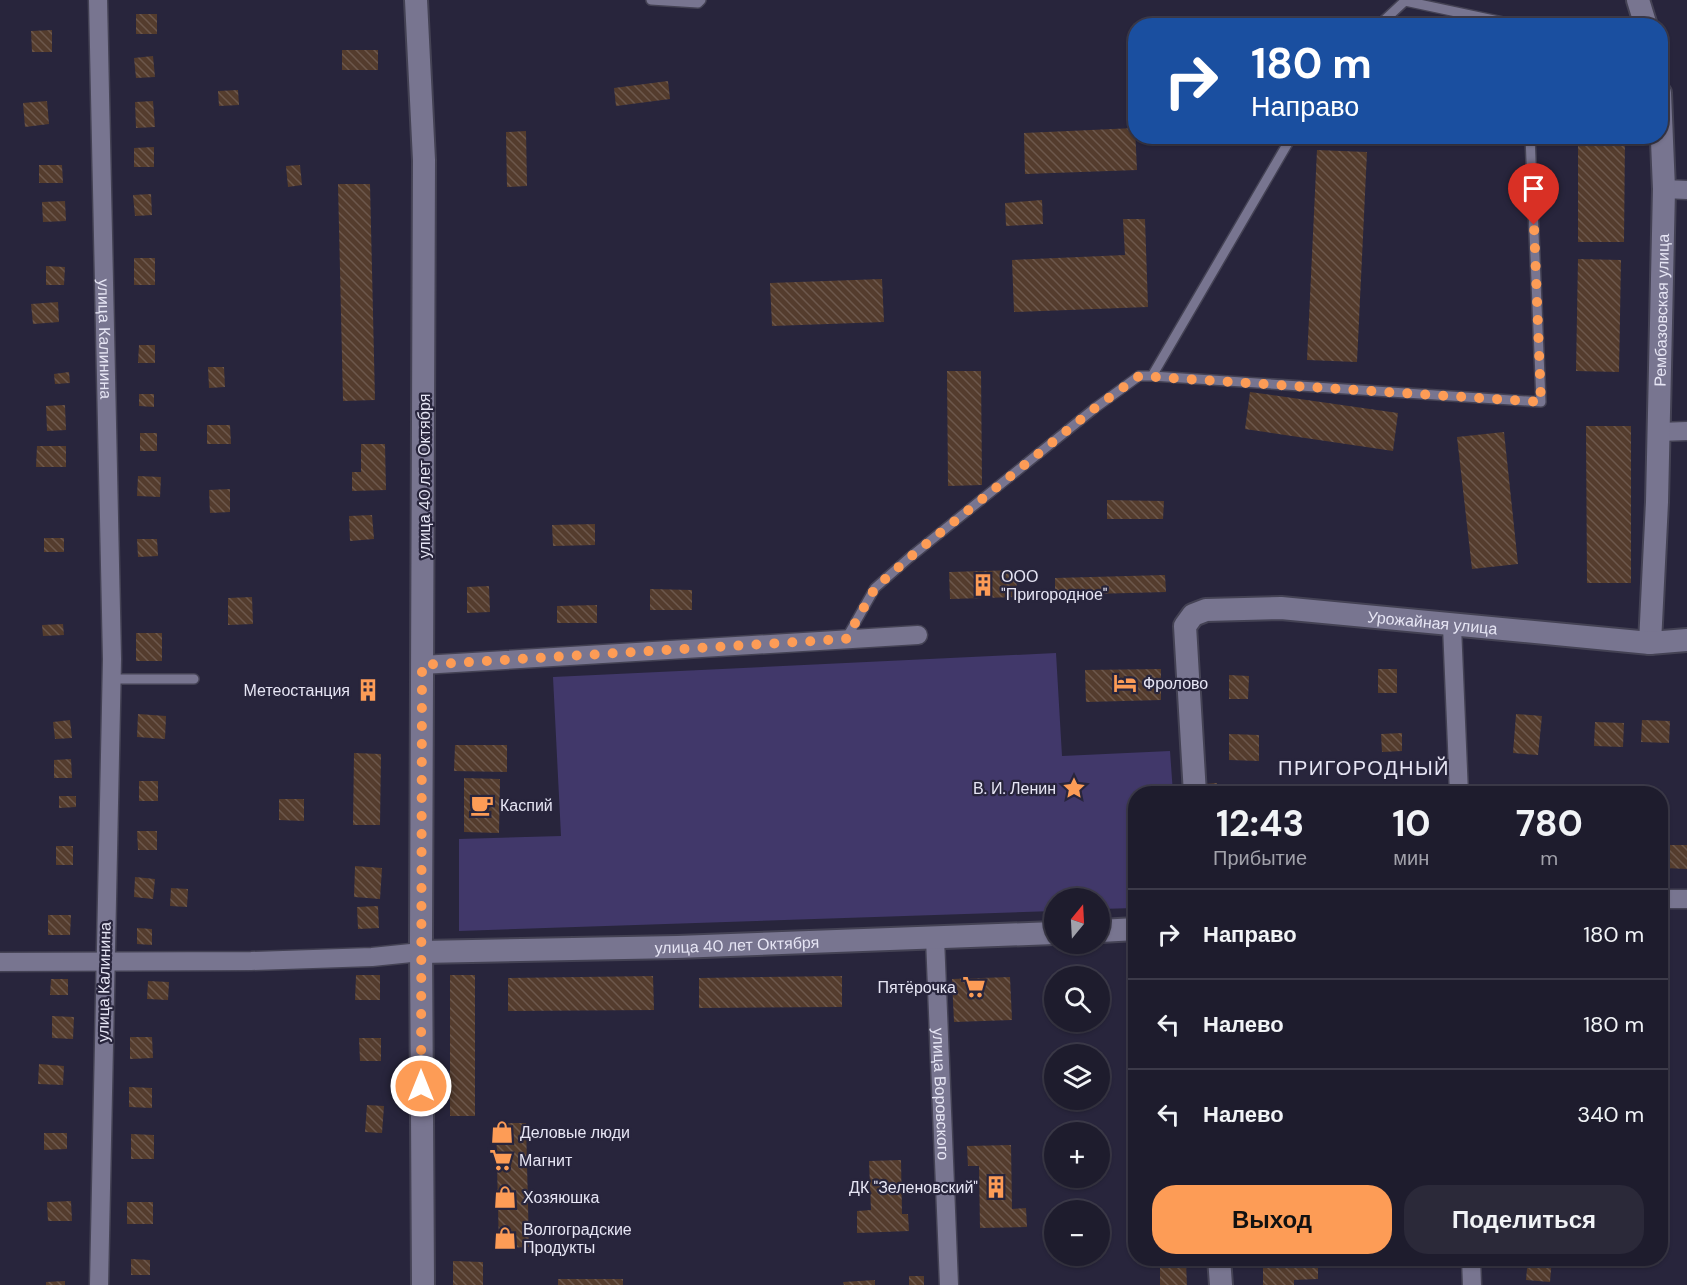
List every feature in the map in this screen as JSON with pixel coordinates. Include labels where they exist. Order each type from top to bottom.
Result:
[{"type":"street","name":"улица Калинина","points":[[98,0],[112,679],[104,961],[99,1285]]},
{"type":"street","name":"улица 40 лет Октября","points":[[416,0],[424,160],[421,952],[423,1285]]},
{"type":"street","points":[[1638,0],[1644,18]]},
{"type":"street","name":"Рембазовская улица","points":[[1650,643],[1659,432],[1664,189],[1662,144]]},
{"type":"street","points":[[1664,189],[1687,190]]},
{"type":"street","points":[[1659,432],[1687,431]]},
{"type":"street","name":"Урожайная улица","points":[[1195,786],[1185,626],[1193,615],[1206,610],[1281,608],[1650,643],[1687,640]]},
{"type":"street","points":[[1452,626],[1459,786]]},
{"type":"street","points":[[422,665],[918,635]]},
{"type":"street","points":[[1668,899],[1687,899]]},
{"type":"street","points":[[1110,930],[1128,929]]},
{"type":"street","name":"улица 40 лет Октября","points":[[421,952],[1044,933]]},
{"type":"street","name":"улица Воровского","points":[[935,938],[950,1285]]},
{"type":"street","points":[[0,962],[273,960],[372,957],[421,952]]},
{"type":"street","points":[[1220,1266],[1221,1285]]},
{"type":"street","points":[[1472,1266],[1472,1285]]},
{"type":"lane","points":[[651,0],[698,3],[701,0]]},
{"type":"lane","points":[[1387,18],[1406,1],[1485,18]]},
{"type":"lane","points":[[1152,376],[1287,144]]},
{"type":"lane","points":[[846,639],[875,588],[1095,408],[1139,376],[1541,402],[1530,144]]},
{"type":"lane","points":[[112,679],[194,679]]},
{"type":"shaded area","points":[[1056,653],[1062,756],[1170,751],[1172,786],[1128,786],[1128,908],[1110,909],[1110,888],[1044,888],[1044,911],[459,931],[459,839],[561,836],[553,677]]},
{"type":"building","points":[[136,14],[157,14],[157,34],[136,34]]},
{"type":"building","points":[[52,30],[52,52],[32,52],[31,31]]},
{"type":"building","points":[[342,50],[378,50],[378,70],[342,70]]},
{"type":"building","points":[[153,56],[155,77],[136,78],[134,58]]},
{"type":"building","points":[[668,81],[670,99],[616,106],[614,88]]},
{"type":"building","points":[[238,90],[239,105],[219,106],[218,91]]},
{"type":"building","points":[[47,101],[49,124],[25,127],[23,103]]},
{"type":"building","points":[[153,101],[155,127],[136,128],[135,102]]},
{"type":"building","points":[[1128,128],[1128,144],[1136,144],[1137,170],[1025,174],[1024,133]]},
{"type":"building","points":[[526,131],[527,186],[507,187],[506,132]]},
{"type":"building","points":[[1578,144],[1625,144],[1624,242],[1578,242]]},
{"type":"building","points":[[154,147],[154,167],[134,167],[134,148]]},
{"type":"building","points":[[1317,150],[1367,152],[1357,362],[1307,360]]},
{"type":"building","points":[[39,165],[62,165],[63,183],[39,183]]},
{"type":"building","points":[[300,165],[302,185],[288,187],[286,166]]},
{"type":"building","points":[[338,184],[370,184],[375,400],[343,401]]},
{"type":"building","points":[[151,194],[152,215],[135,216],[133,195]]},
{"type":"building","points":[[1042,200],[1043,224],[1006,226],[1005,203]]},
{"type":"building","points":[[65,201],[66,221],[43,222],[42,202]]},
{"type":"building","points":[[1123,219],[1145,219],[1148,307],[1014,312],[1012,260],[1125,255]]},
{"type":"building","points":[[134,258],[155,258],[155,285],[134,285]]},
{"type":"building","points":[[1578,259],[1621,260],[1619,372],[1576,371]]},
{"type":"building","points":[[46,266],[65,267],[64,285],[46,285]]},
{"type":"building","points":[[882,279],[884,322],[772,326],[770,283]]},
{"type":"building","points":[[58,302],[59,322],[33,324],[31,304]]},
{"type":"building","points":[[139,345],[155,345],[155,363],[138,363]]},
{"type":"building","points":[[208,367],[224,367],[225,387],[209,388]]},
{"type":"building","points":[[947,371],[981,371],[982,485],[948,486]]},
{"type":"building","points":[[69,372],[70,383],[55,384],[54,374]]},
{"type":"building","points":[[1250,392],[1398,413],[1393,451],[1245,429]]},
{"type":"building","points":[[139,394],[154,394],[154,407],[139,406]]},
{"type":"building","points":[[65,405],[66,430],[47,431],[46,406]]},
{"type":"building","points":[[207,425],[230,425],[231,444],[207,444]]},
{"type":"building","points":[[1586,426],[1631,426],[1631,583],[1587,583]]},
{"type":"building","points":[[1504,432],[1518,564],[1472,569],[1457,437]]},
{"type":"building","points":[[140,433],[157,433],[157,451],[140,451]]},
{"type":"building","points":[[361,444],[385,444],[386,490],[352,491],[352,472],[361,472]]},
{"type":"building","points":[[37,446],[66,446],[66,467],[36,467]]},
{"type":"building","points":[[138,476],[161,477],[160,497],[137,496]]},
{"type":"building","points":[[230,489],[230,512],[210,513],[209,490]]},
{"type":"building","points":[[1107,500],[1164,501],[1163,519],[1107,519]]},
{"type":"building","points":[[372,515],[374,539],[350,541],[349,516]]},
{"type":"building","points":[[595,524],[595,545],[553,546],[552,525]]},
{"type":"building","points":[[44,538],[64,538],[64,552],[44,552]]},
{"type":"building","points":[[137,539],[157,539],[158,556],[138,557]]},
{"type":"building","name":"ООО \"Пригородное\"","points":[[1016,570],[1017,597],[950,599],[949,572]]},
{"type":"building","points":[[1165,575],[1166,592],[1055,595],[1055,578]]},
{"type":"building","points":[[489,586],[490,612],[467,613],[467,587]]},
{"type":"building","points":[[650,589],[692,590],[692,610],[650,610]]},
{"type":"building","points":[[252,597],[253,624],[228,625],[228,598]]},
{"type":"building","points":[[597,605],[597,623],[557,623],[557,606]]},
{"type":"building","points":[[63,624],[64,635],[43,636],[42,625]]},
{"type":"building","points":[[136,633],[162,633],[162,661],[136,661]]},
{"type":"building","name":"Фролово","points":[[1161,669],[1161,700],[1086,702],[1085,670]]},
{"type":"building","points":[[1378,669],[1397,669],[1397,693],[1378,693]]},
{"type":"building","points":[[1229,675],[1249,676],[1248,699],[1229,699]]},
{"type":"building","name":"Метеостанция","points":[[360,678],[376,679],[375,701],[359,700]]},
{"type":"building","points":[[138,714],[166,716],[165,739],[137,737]]},
{"type":"building","points":[[1516,714],[1542,716],[1538,755],[1513,753]]},
{"type":"building","points":[[70,720],[72,738],[55,739],[53,722]]},
{"type":"building","points":[[1642,720],[1670,721],[1669,743],[1641,742]]},
{"type":"building","points":[[1595,722],[1624,723],[1623,747],[1594,746]]},
{"type":"building","points":[[1402,733],[1402,751],[1382,752],[1381,734]]},
{"type":"building","points":[[1229,734],[1259,735],[1259,761],[1229,760]]},
{"type":"building","points":[[455,745],[507,745],[507,772],[454,771]]},
{"type":"building","points":[[354,753],[381,754],[380,825],[353,825]]},
{"type":"building","points":[[71,759],[72,778],[54,778],[54,760]]},
{"type":"building","name":"Каспий","points":[[464,778],[500,779],[499,833],[464,832]]},
{"type":"building","points":[[139,781],[158,781],[158,801],[139,801]]},
{"type":"building","points":[[1217,783],[1217,786],[1204,786],[1204,784]]},
{"type":"building","points":[[59,796],[76,796],[76,807],[59,808]]},
{"type":"building","points":[[279,799],[304,799],[304,821],[279,820]]},
{"type":"building","points":[[137,831],[157,831],[157,850],[138,850]]},
{"type":"building","points":[[1668,845],[1687,845],[1687,869],[1668,868]]},
{"type":"building","points":[[56,846],[73,846],[73,865],[56,865]]},
{"type":"building","points":[[355,866],[382,868],[380,899],[354,897]]},
{"type":"building","points":[[135,877],[155,879],[153,899],[134,897]]},
{"type":"building","points":[[171,888],[188,889],[187,907],[170,906]]},
{"type":"building","points":[[378,906],[379,928],[358,929],[357,907]]},
{"type":"building","points":[[48,915],[71,915],[70,935],[48,935]]},
{"type":"building","points":[[137,928],[152,929],[152,945],[137,944]]},
{"type":"building","points":[[356,975],[380,975],[380,1000],[355,1000]]},
{"type":"building","points":[[450,975],[475,975],[475,1116],[450,1116]]},
{"type":"building","points":[[653,976],[654,1010],[508,1011],[508,978]]},
{"type":"building","points":[[842,976],[842,1007],[699,1008],[699,978]]},
{"type":"building","points":[[1010,977],[1012,1020],[954,1022],[952,979]]},
{"type":"building","points":[[51,979],[68,979],[68,995],[50,995]]},
{"type":"building","points":[[148,981],[169,982],[168,1000],[147,999]]},
{"type":"building","points":[[52,1016],[74,1017],[73,1039],[52,1038]]},
{"type":"building","points":[[130,1037],[152,1037],[153,1058],[130,1059]]},
{"type":"building","points":[[359,1038],[381,1038],[381,1061],[360,1061]]},
{"type":"building","points":[[39,1064],[64,1066],[63,1085],[38,1084]]},
{"type":"building","points":[[129,1087],[152,1088],[152,1108],[129,1107]]},
{"type":"building","points":[[367,1105],[384,1106],[382,1133],[365,1132]]},
{"type":"building","points":[[496,1123],[526,1123],[529,1247],[499,1248]]},
{"type":"building","points":[[44,1133],[67,1133],[67,1149],[44,1150]]},
{"type":"building","points":[[131,1134],[154,1135],[154,1159],[131,1159]]},
{"type":"building","name":"ДК \"Зеленовский\"","points":[[1011,1145],[1012,1209],[1026,1208],[1027,1227],[980,1228],[979,1166],[968,1166],[967,1146]]},
{"type":"building","points":[[901,1160],[902,1214],[908,1214],[909,1231],[857,1233],[857,1211],[871,1210],[869,1161]]},
{"type":"building","points":[[71,1201],[72,1221],[48,1221],[47,1202]]},
{"type":"building","points":[[127,1202],[153,1202],[153,1224],[127,1224]]},
{"type":"building","points":[[131,1259],[150,1260],[150,1275],[131,1275]]},
{"type":"building","points":[[453,1261],[483,1262],[483,1285],[453,1285]]},
{"type":"building","points":[[1160,1266],[1186,1266],[1187,1285],[1160,1285]]},
{"type":"building","points":[[1263,1266],[1318,1266],[1318,1279],[1294,1280],[1294,1285],[1263,1285]]},
{"type":"building","points":[[1527,1266],[1551,1266],[1550,1282],[1526,1280]]},
{"type":"building","points":[[909,1276],[924,1276],[924,1285],[909,1285]]},
{"type":"building","points":[[558,1279],[623,1279],[623,1285],[558,1285]]},
{"type":"building","points":[[875,1280],[875,1285],[844,1285],[843,1282]]},
{"type":"building","points":[[65,1281],[65,1285],[46,1285],[46,1282]]},
{"type":"place","name":"ООО \"Пригородное\"","points":[[983,585]]},
{"type":"place","name":"Фролово","points":[[1125,683]]},
{"type":"place","name":"Метеостанция","points":[[368,690]]},
{"type":"place","name":"В. И. Ленин","points":[[1074,788]]},
{"type":"place","name":"Каспий","points":[[482,805]]},
{"type":"place","name":"Пятёрочка","points":[[974,987]]},
{"type":"place","name":"Деловые люди","points":[[502,1132]]},
{"type":"place","name":"Магнит","points":[[501,1160]]},
{"type":"place","name":"ДК \"Зеленовский\"","points":[[996,1187]]},
{"type":"place","name":"Хозяюшка","points":[[505,1197]]},
{"type":"place","name":"Волгоградские Продукты","points":[[505,1238]]},
{"type":"district","name":"ПРИГОРОДНЫЙ","points":[[1364,768]]},
{"type":"route","points":[[421,1086],[422,665],[846,639],[875,588],[1095,408],[1139,376],[1541,402],[1534,225]]}]
